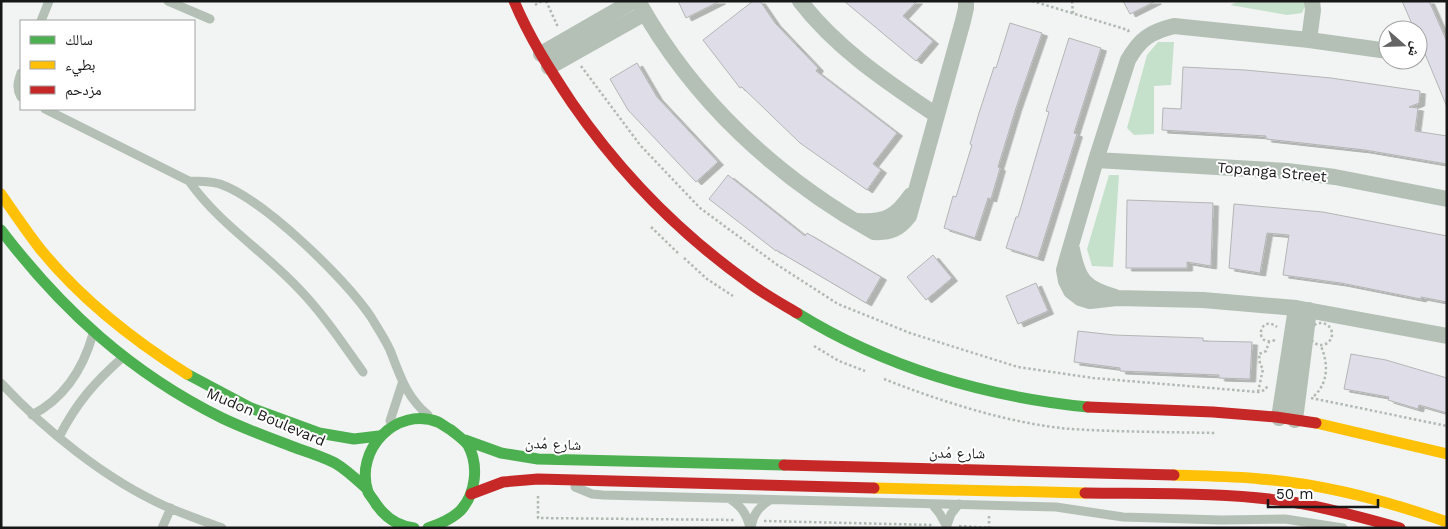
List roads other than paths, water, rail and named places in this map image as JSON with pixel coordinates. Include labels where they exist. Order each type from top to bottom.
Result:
[{"type":"street","points":[[514,1],[519,14],[545,61],[578,115],[614,161],[654,204],[697,244],[744,280],[793,312],[845,339],[928,373],[1014,396],[1073,406],[1133,410],[1221,412],[1287,419],[1327,425],[1447,454]]},
{"type":"street","points":[[800,1],[811,16],[841,46],[873,72],[936,115]]},
{"type":"street","points":[[545,61],[639,5],[677,63],[715,109],[757,151],[796,182],[854,220],[874,232],[884,233],[894,230],[903,224],[909,216],[963,21],[966,1]]},
{"type":"street","points":[[1309,40],[1313,10],[1312,1]]},
{"type":"street","points":[[1378,50],[1309,40],[1174,26],[1146,36],[1135,47],[1128,60],[1096,160],[1072,248],[1075,266],[1084,283],[1092,289],[1117,298],[1204,300],[1302,309],[1447,336]]},
{"type":"street","name":"Topanga Street","points":[[1096,160],[1287,171],[1335,177],[1447,199]]},
{"type":"street","name":"Mudon Boulevard","points":[[1,194],[25,229],[55,266],[88,300],[124,331],[185,374],[224,396],[258,411],[327,435],[353,440],[383,432],[401,421],[417,418],[433,419]]},
{"type":"street","name":"Mudon Boulevard","points":[[1,230],[39,279],[93,332],[123,357],[164,386],[222,418],[335,463],[354,477],[367,490],[376,506],[389,519],[406,527],[414,528]]},
{"type":"street","points":[[1287,419],[1298,391],[1302,309]]},
{"type":"street","points":[[428,528],[446,522],[462,509],[472,494],[476,476],[473,457],[465,440],[451,427],[433,419]]},
{"type":"street","points":[[367,490],[365,471],[369,452],[383,432]]},
{"type":"street","name":"شارع مُدن","points":[[465,440],[513,457],[538,459],[1040,470],[1263,479],[1314,486],[1363,496],[1447,522]]},
{"type":"street","points":[[472,494],[503,482],[519,479],[562,479],[1222,495],[1291,502],[1325,508],[1400,528]]},
{"type":"street","points":[[457,528],[462,509]]},
{"type":"lane","points":[[41,20],[49,1]]},
{"type":"lane","points":[[168,1],[210,18]]},
{"type":"lane","points":[[20,76],[17,89],[20,95]]},
{"type":"lane","points":[[47,110],[190,181],[212,210],[264,255],[301,291],[333,330],[363,372]]},
{"type":"lane","points":[[190,181],[204,180],[212,182],[240,194],[265,211],[320,259],[370,316],[389,348],[402,384],[416,403],[433,419]]},
{"type":"lane","points":[[32,415],[46,408],[75,377],[87,355],[93,332]]},
{"type":"lane","points":[[59,437],[73,410],[85,394],[97,380],[123,357]]},
{"type":"lane","points":[[1,383],[32,415],[121,482],[171,508],[222,528]]},
{"type":"lane","points":[[383,432],[402,384]]},
{"type":"lane","points":[[562,479],[582,491],[592,494],[1069,508],[1123,517],[1228,520],[1285,519],[1343,528]]},
{"type":"lane","points":[[729,498],[742,508],[751,528]]},
{"type":"lane","points":[[751,528],[759,508],[770,500]]},
{"type":"lane","points":[[932,504],[940,514],[946,527]]},
{"type":"lane","points":[[946,527],[951,514],[959,504]]},
{"type":"lane","points":[[162,528],[171,508]]}]
